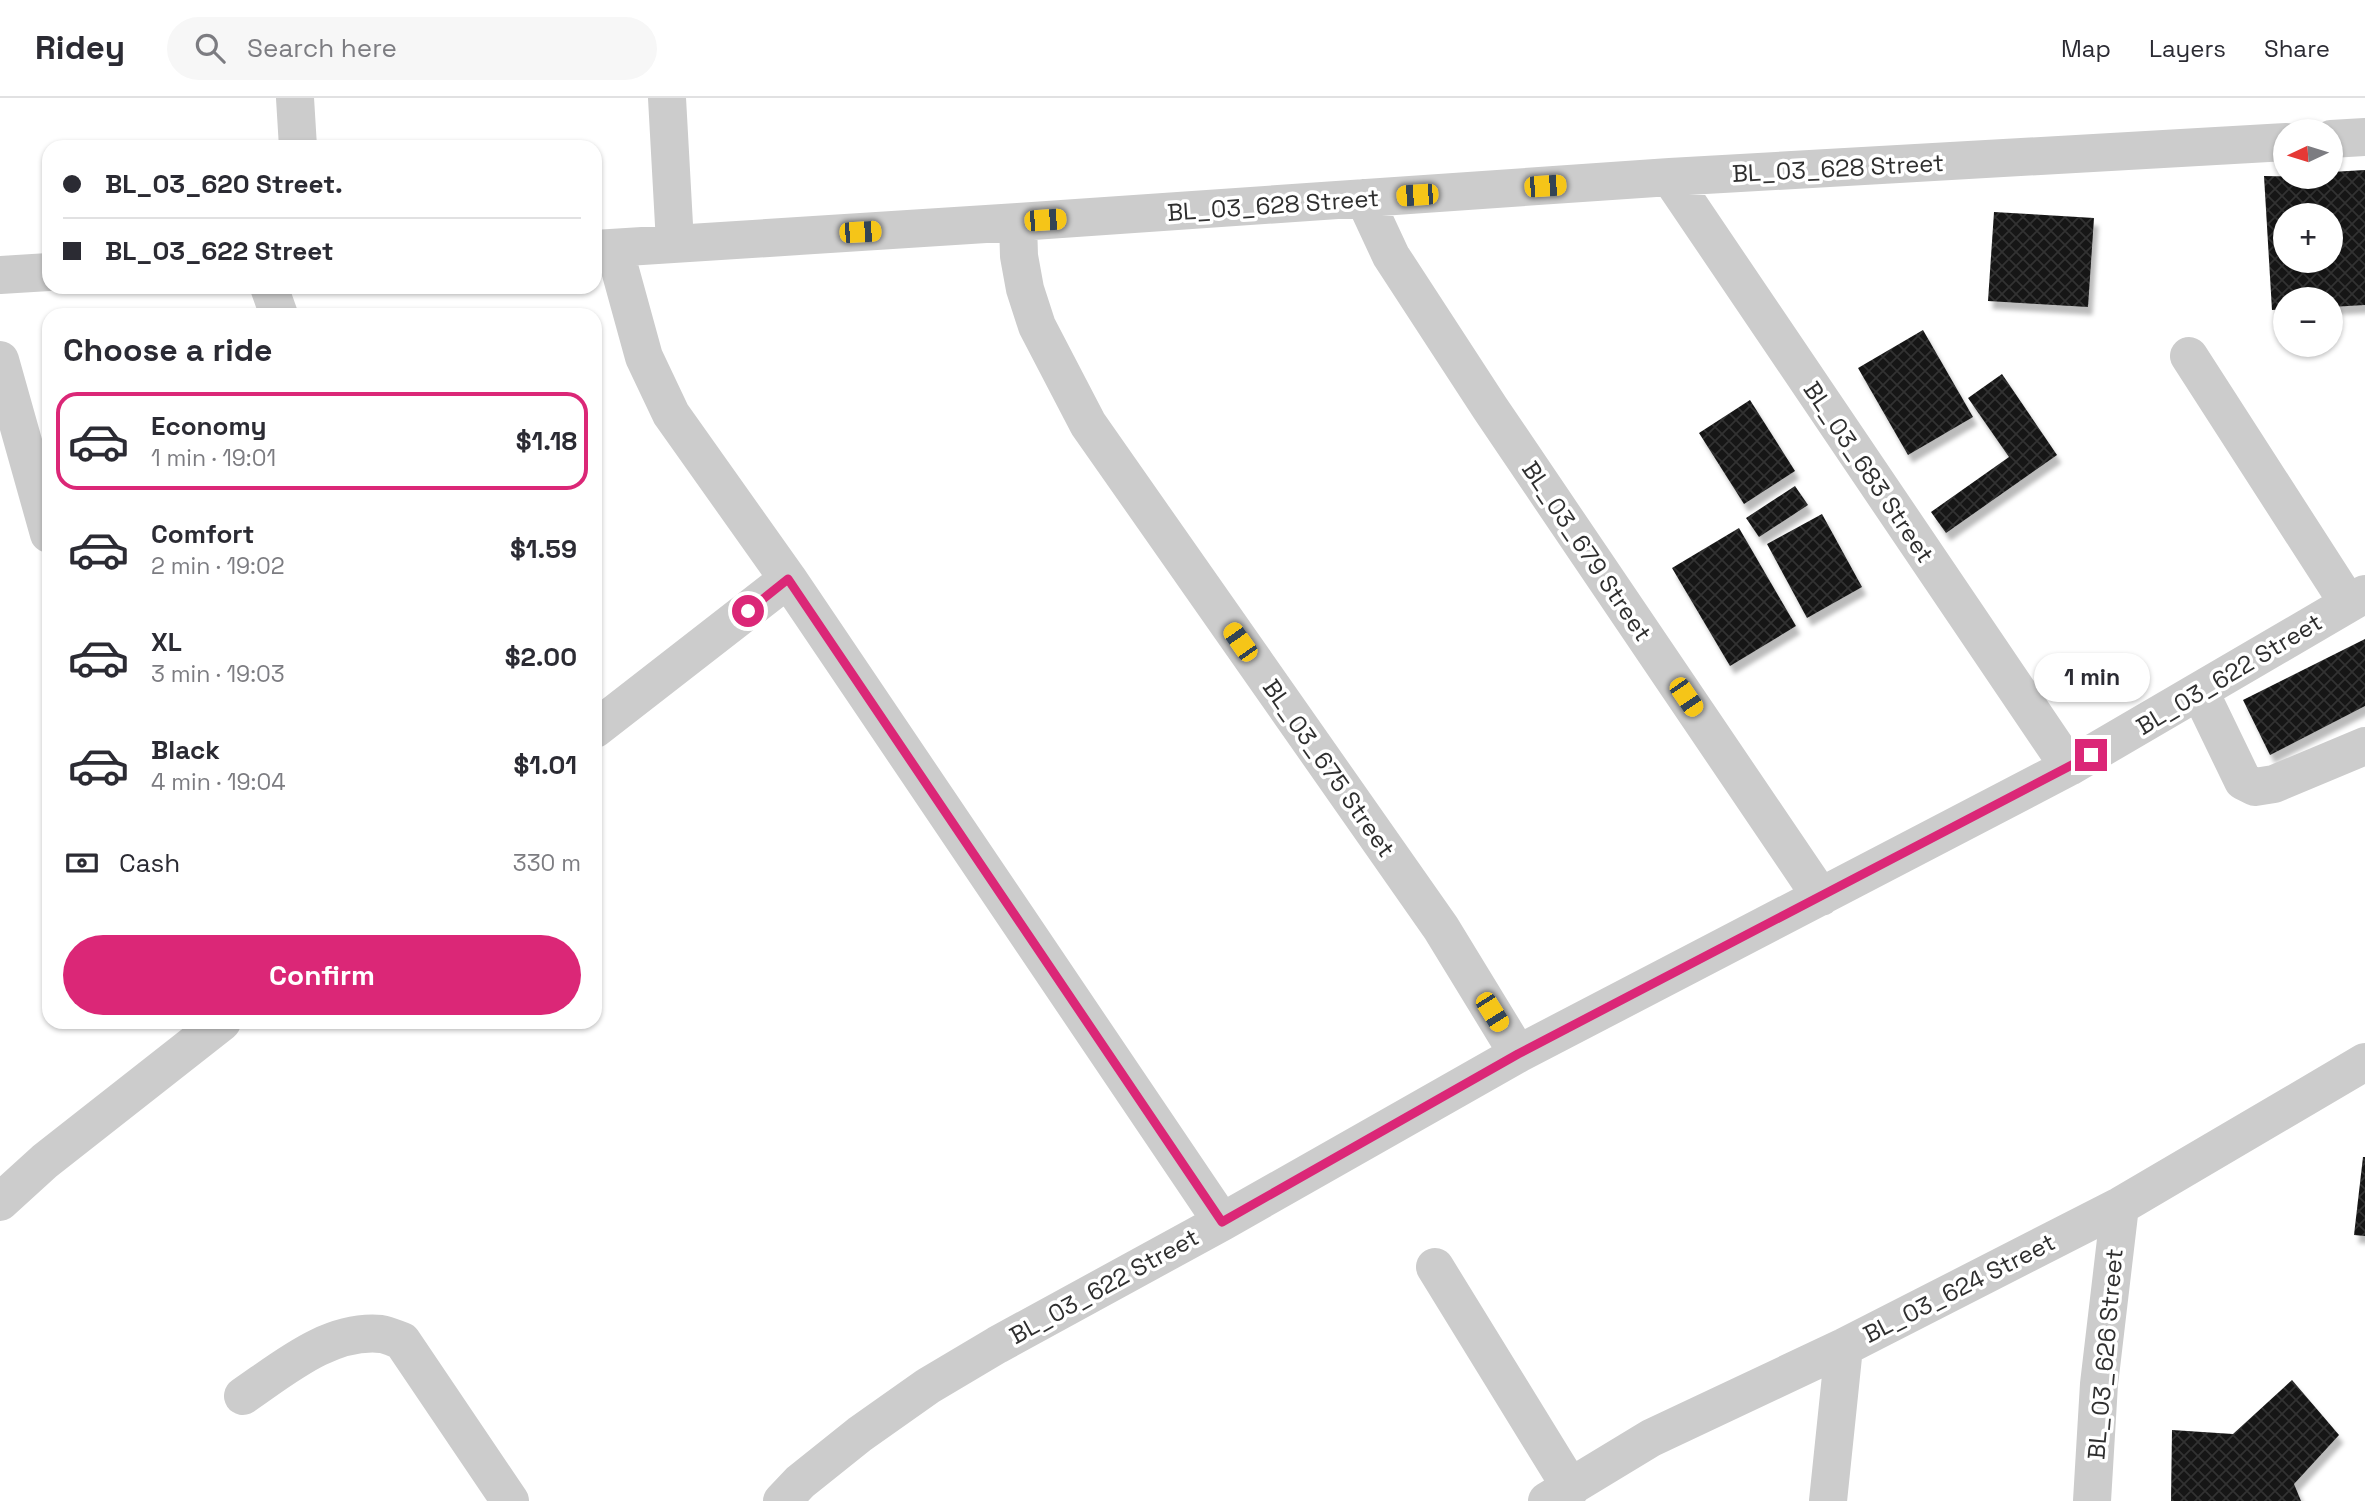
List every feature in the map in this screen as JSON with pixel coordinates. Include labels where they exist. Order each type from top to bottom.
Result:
[{"type":"street","points":[[295,98],[298,140]]},
{"type":"street","points":[[667,98],[676,243]]},
{"type":"street","points":[[2343,138],[2365,137]]},
{"type":"street","name":"BL_03_628 Street","points":[[604,248],[1670,177],[2273,143]]},
{"type":"street","name":"BL_03_683 Street","points":[[1670,177],[2068,767]]},
{"type":"street","name":"BL_03_679 Street","points":[[1364,198],[1391,256],[1483,397],[1821,897]]},
{"type":"street","name":"BL_03_675 Street","points":[[1018,222],[1023,278],[1037,326],[1088,424],[1441,928],[1518,1054]]},
{"type":"street","points":[[604,248],[644,357],[671,414],[788,579],[1222,1222]]},
{"type":"street","points":[[0,275],[42,272]]},
{"type":"street","points":[[2189,356],[2356,599]]},
{"type":"street","points":[[0,360],[42,509]]},
{"type":"street","points":[[602,724],[788,579]]},
{"type":"street","name":"BL_03_622 Street","points":[[782,1501],[800,1482],[860,1434],[928,1386],[997,1345],[1222,1222],[1518,1054],[2068,767],[2356,599]]},
{"type":"street","points":[[2200,692],[2243,781],[2255,787],[2274,783],[2365,746]]},
{"type":"street","points":[[0,1202],[200,1030]]},
{"type":"street","name":"BL_03_624 Street","points":[[1559,1494],[1651,1438],[1844,1347],[2120,1206],[2365,1062]]},
{"type":"street","name":"BL_03_626 Street","points":[[2092,1501],[2099,1384],[2120,1206]]},
{"type":"street","points":[[1435,1267],[1559,1494]]},
{"type":"street","points":[[243,1396],[327,1342],[382,1334],[402,1341],[510,1501]]},
{"type":"street","points":[[1828,1501],[1844,1347]]},
{"type":"building","points":[[2365,170],[2365,305],[2343,306],[2343,287],[2273,287],[2272,310],[2264,176],[2273,176],[2273,189],[2343,189],[2343,171]]},
{"type":"building","points":[[1994,212],[2094,218],[2088,307],[1988,301]]},
{"type":"building","points":[[1923,330],[1973,417],[1908,455],[1858,368]]},
{"type":"building","points":[[2002,374],[2057,455],[1946,533],[1931,512],[2009,457],[1968,398]]},
{"type":"building","points":[[1750,400],[1795,471],[1744,504],[1699,433]]},
{"type":"building","points":[[1795,486],[1808,505],[1759,537],[1746,518]]},
{"type":"building","points":[[1822,514],[1862,587],[1807,618],[1767,544]]},
{"type":"building","points":[[1739,528],[1796,626],[1730,666],[1672,568]]},
{"type":"building","points":[[2365,639],[2365,706],[2270,755],[2243,700]]},
{"type":"building","points":[[2365,1157],[2365,1236],[2354,1235]]},
{"type":"building","points":[[2292,1380],[2339,1435],[2294,1484],[2301,1501],[2171,1501],[2172,1430],[2233,1434]]},
{"type":"route","points":[[748,611],[788,579],[1222,1222],[1518,1054],[2091,755]]}]
